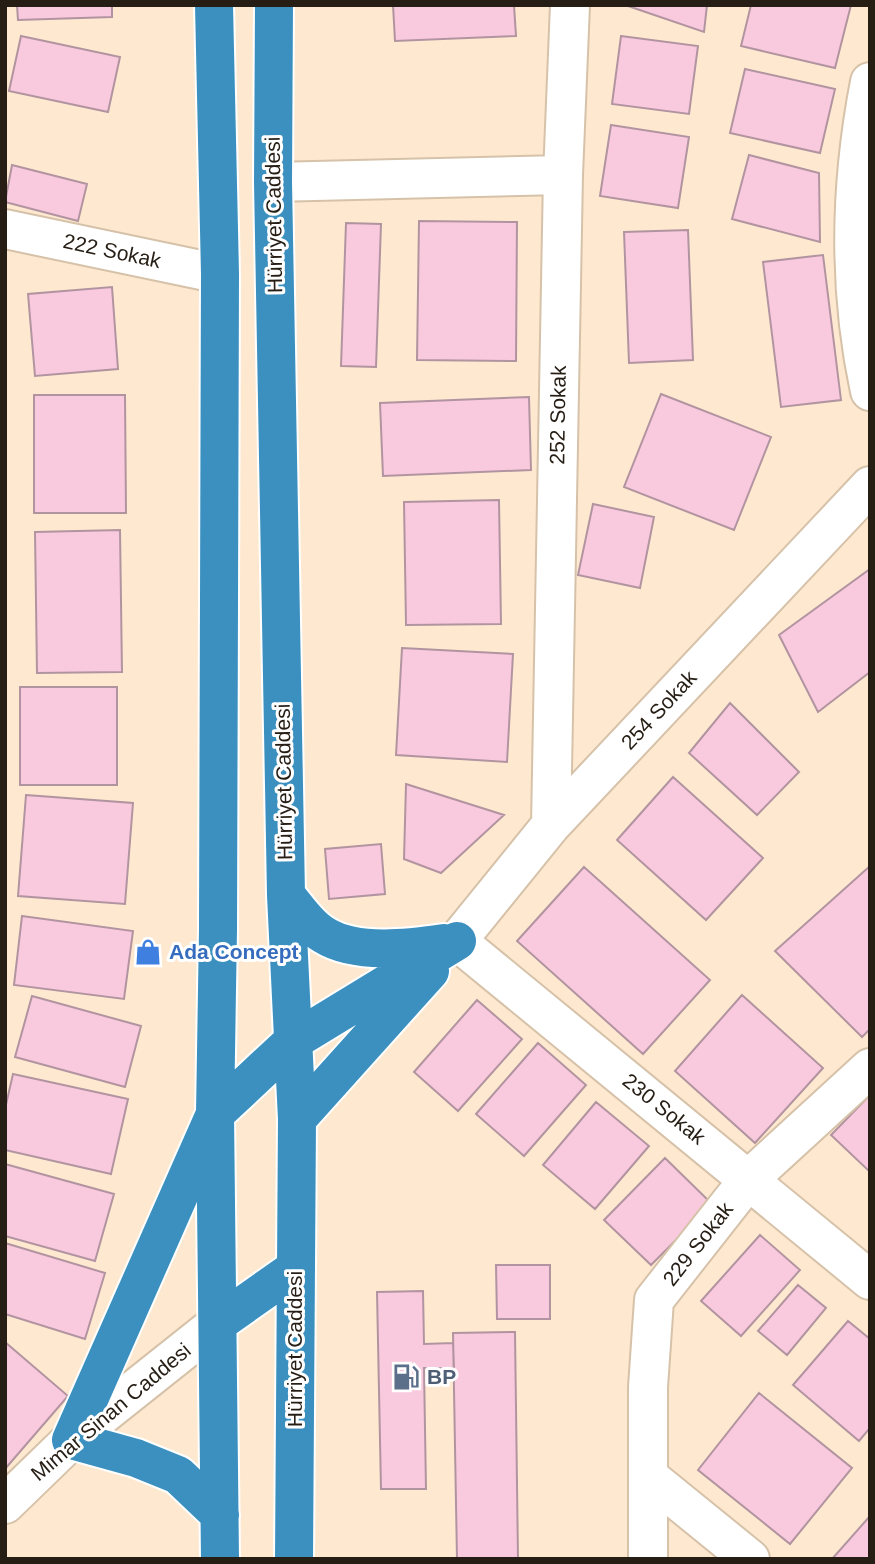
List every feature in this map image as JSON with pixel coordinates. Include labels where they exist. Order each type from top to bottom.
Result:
[{"type":"highway","points":[[214,5],[220,274],[215,1114],[220,1559]]},
{"type":"highway","name":"Hürriyet Caddesi","points":[[274,5],[273,182],[286,895],[297,1119],[294,1559]]},
{"type":"highway","points":[[286,895],[312,926],[326,937],[344,943],[402,950],[457,941]]},
{"type":"highway","points":[[220,1515],[178,1475],[136,1458],[71,1440],[215,1114],[293,1041],[457,941]]},
{"type":"highway","points":[[297,1119],[457,941]]},
{"type":"highway","points":[[218,1323],[296,1268]]},
{"type":"street","name":"252 Sokak","points":[[551,825],[563,175],[570,5]]},
{"type":"street","points":[[870,82],[859,138],[853,279],[859,339],[870,391]]},
{"type":"street","points":[[273,182],[563,175]]},
{"type":"street","name":"222 Sokak","points":[[5,229],[220,274]]},
{"type":"street","name":"254 Sokak","points":[[457,941],[551,825],[870,486]]},
{"type":"street","name":"230 Sokak","points":[[457,941],[870,1280]]},
{"type":"street","name":"229 Sokak","points":[[648,1559],[648,1387],[654,1300],[750,1179],[870,1068]]},
{"type":"street","name":"Mimar Sinan Caddesi","points":[[5,1504],[71,1440],[218,1323]]},
{"type":"street","points":[[649,1476],[750,1559]]},
{"type":"building","points":[[17,5],[112,5],[112,17],[18,20]]},
{"type":"building","points":[[393,5],[514,5],[516,36],[395,41]]},
{"type":"building","points":[[625,5],[707,5],[704,32]]},
{"type":"building","points":[[751,5],[851,5],[835,68],[741,46]]},
{"type":"building","points":[[21,36],[120,57],[108,112],[9,91]]},
{"type":"building","points":[[621,36],[698,46],[689,114],[612,104]]},
{"type":"building","points":[[745,69],[835,89],[820,153],[730,133]]},
{"type":"building","points":[[611,125],[689,137],[678,208],[600,196]]},
{"type":"building","points":[[749,155],[819,173],[820,242],[732,219]]},
{"type":"building","points":[[12,165],[87,184],[78,221],[5,202]]},
{"type":"building","points":[[419,221],[517,222],[516,361],[417,360]]},
{"type":"building","points":[[346,223],[381,224],[376,367],[341,366]]},
{"type":"building","points":[[688,230],[693,360],[629,363],[624,232]]},
{"type":"building","points":[[823,255],[841,400],[781,407],[763,262]]},
{"type":"building","points":[[112,287],[118,369],[35,376],[28,294]]},
{"type":"building","points":[[661,394],[771,437],[734,530],[624,487]]},
{"type":"building","points":[[34,395],[125,395],[126,513],[34,513]]},
{"type":"building","points":[[529,397],[531,470],[383,476],[380,403]]},
{"type":"building","points":[[499,500],[501,624],[406,625],[404,502]]},
{"type":"building","points":[[593,504],[654,517],[640,588],[578,575]]},
{"type":"building","points":[[120,530],[122,672],[37,673],[35,532]]},
{"type":"building","points":[[870,569],[870,672],[818,712],[779,635]]},
{"type":"building","points":[[402,648],[513,654],[507,762],[396,755]]},
{"type":"building","points":[[20,687],[117,687],[117,785],[20,785]]},
{"type":"building","points":[[730,703],[799,772],[757,815],[689,753]]},
{"type":"building","points":[[673,777],[763,858],[706,920],[617,840]]},
{"type":"building","points":[[406,784],[504,815],[441,873],[404,859]]},
{"type":"building","points":[[26,795],[133,803],[125,904],[18,896]]},
{"type":"building","points":[[381,844],[385,894],[329,899],[325,849]]},
{"type":"building","points":[[870,866],[870,1029],[862,1037],[775,951]]},
{"type":"building","points":[[584,867],[710,980],[643,1054],[517,941]]},
{"type":"building","points":[[22,916],[133,931],[124,999],[14,985]]},
{"type":"building","points":[[742,995],[823,1068],[755,1143],[675,1071]]},
{"type":"building","points":[[32,996],[141,1026],[125,1087],[15,1057]]},
{"type":"building","points":[[477,1000],[522,1039],[458,1111],[414,1072]]},
{"type":"building","points":[[538,1043],[586,1085],[524,1156],[476,1114]]},
{"type":"building","points":[[13,1074],[128,1099],[111,1174],[5,1150],[5,1109]]},
{"type":"building","points":[[870,1095],[870,1172],[831,1135]]},
{"type":"building","points":[[596,1102],[649,1146],[595,1209],[543,1165]]},
{"type":"building","points":[[665,1158],[712,1204],[651,1265],[604,1220]]},
{"type":"building","points":[[5,1164],[114,1194],[95,1261],[5,1236]]},
{"type":"building","points":[[760,1235],[800,1270],[741,1336],[701,1301]]},
{"type":"building","points":[[5,1243],[105,1273],[85,1339],[5,1314]]},
{"type":"building","points":[[496,1265],[550,1265],[550,1319],[497,1319]]},
{"type":"building","points":[[798,1285],[826,1308],[787,1355],[758,1331]]},
{"type":"building","points":[[423,1291],[424,1344],[453,1343],[454,1368],[424,1368],[426,1489],[381,1489],[377,1292]]},
{"type":"building","points":[[848,1321],[870,1339],[870,1428],[859,1441],[793,1385]]},
{"type":"building","points":[[515,1332],[518,1559],[457,1559],[453,1333]]},
{"type":"building","points":[[5,1342],[68,1396],[5,1469]]},
{"type":"building","points":[[759,1393],[852,1468],[790,1544],[698,1470]]},
{"type":"building","points":[[870,1516],[870,1559],[832,1559]]},
{"type":"place","name":"Ada Concept","points":[[148,952]]},
{"type":"place","name":"BP","points":[[406,1377]]}]
